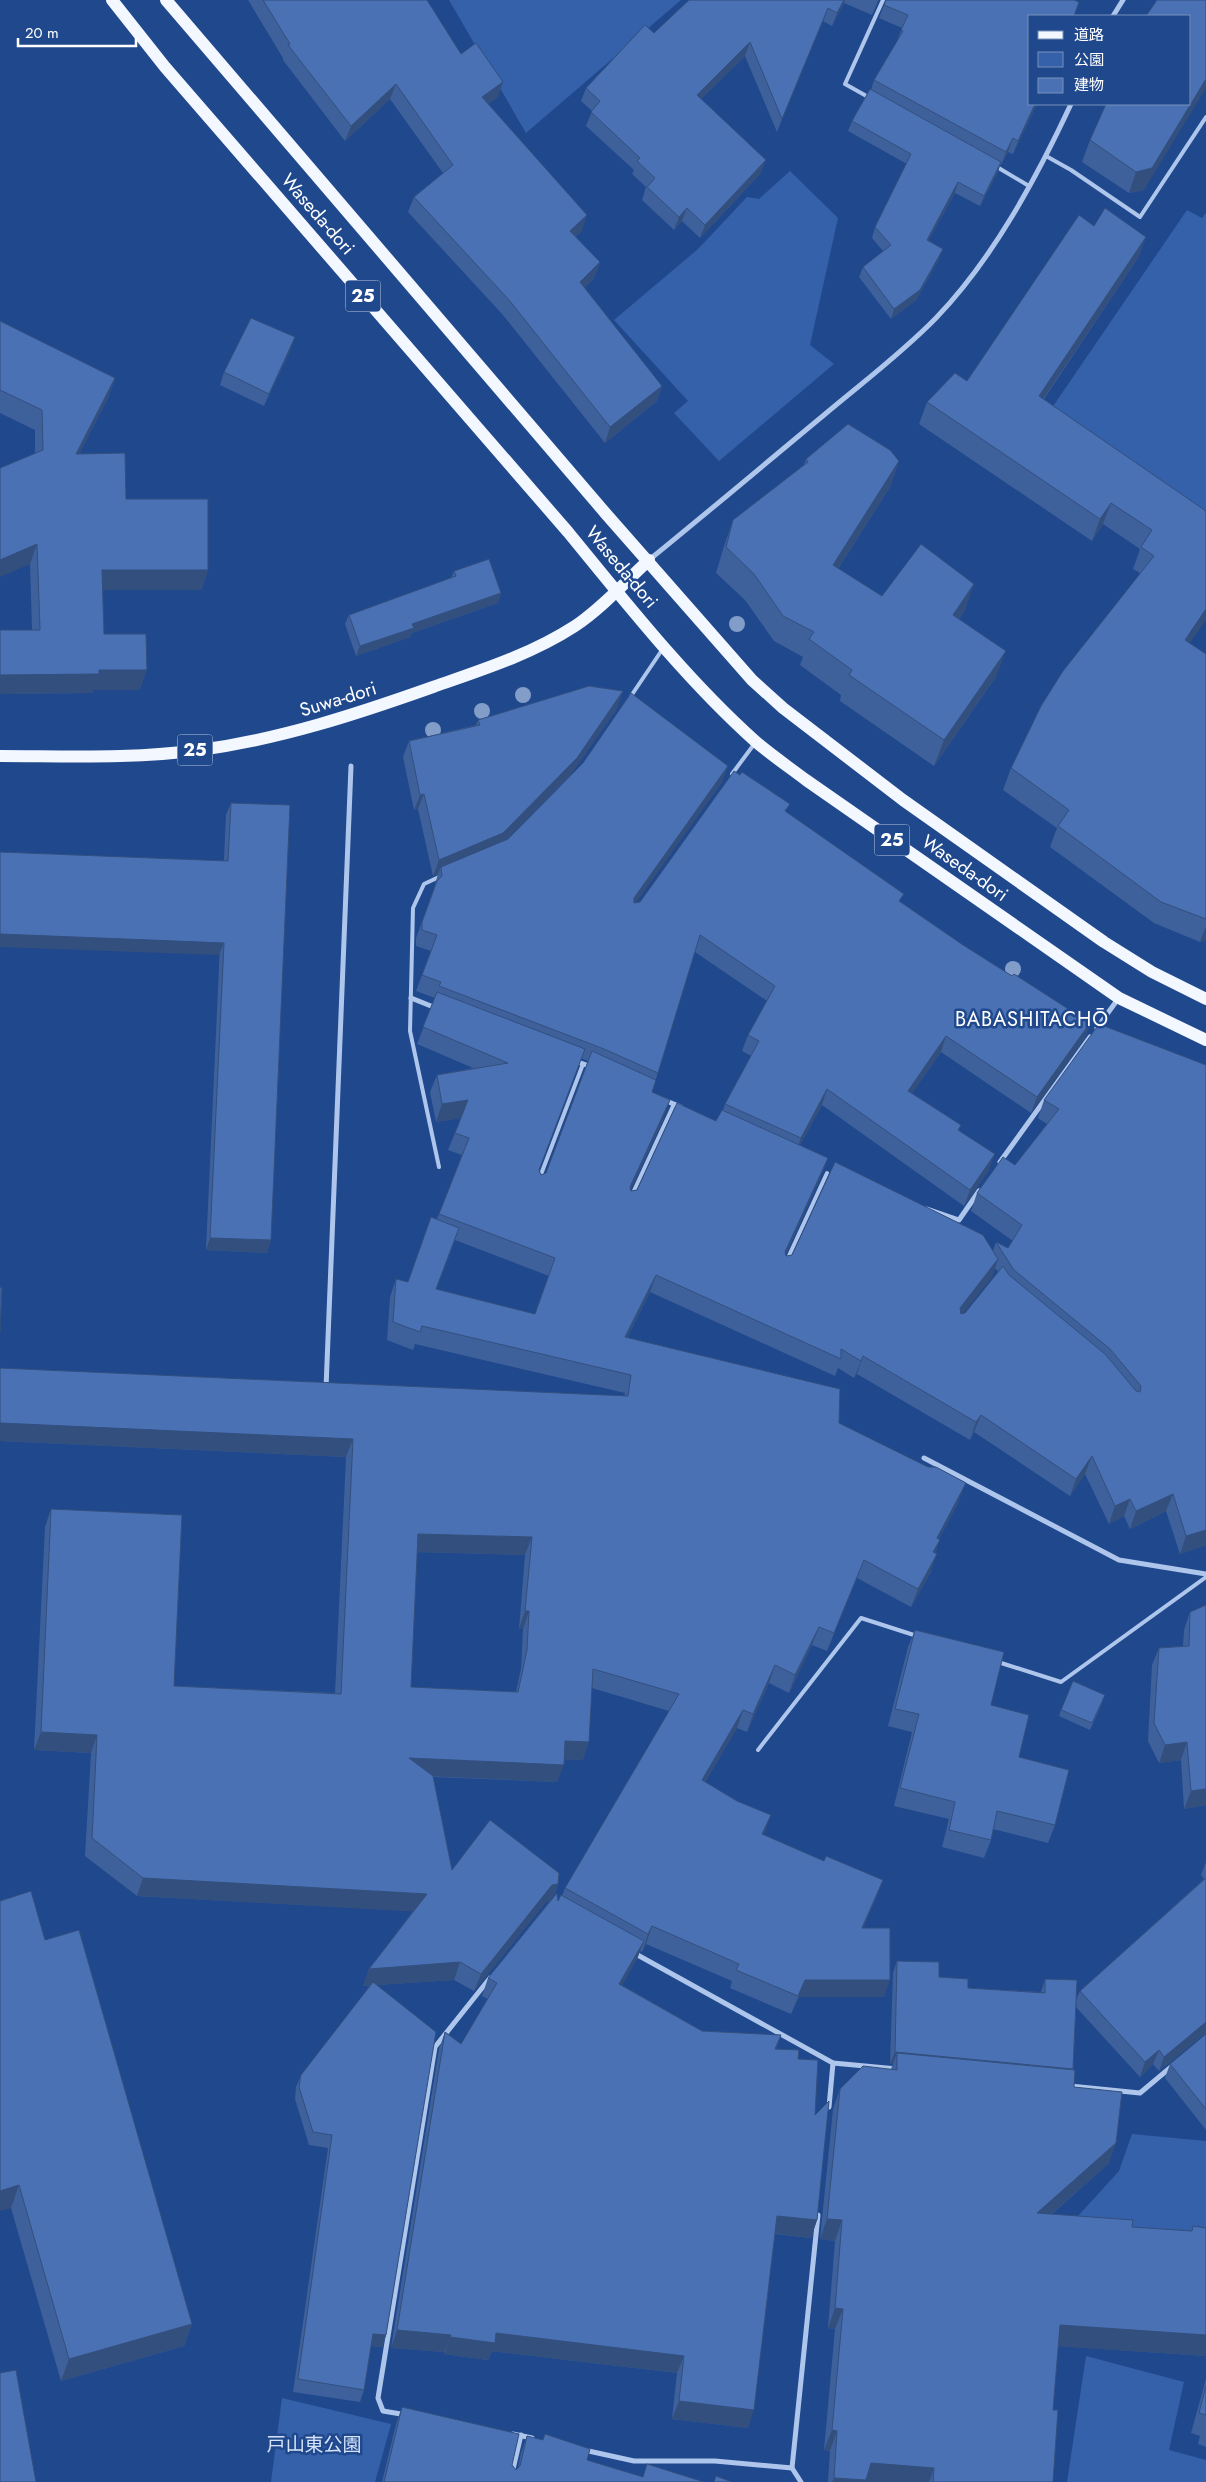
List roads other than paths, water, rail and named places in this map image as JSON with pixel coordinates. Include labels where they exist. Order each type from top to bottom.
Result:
[{"type":"main road","name":"Waseda-dori","points":[[112,0],[164,66],[718,706],[756,742],[806,780],[1119,998],[1206,1040]]},
{"type":"main road","name":"Waseda-dori","points":[[166,0],[607,515],[649,560],[752,680],[783,708],[903,800],[1104,942],[1152,972],[1206,999]]},
{"type":"main road","name":"Suwa-dori","points":[[0,756],[109,757],[200,750],[286,734],[331,722],[521,655],[577,624],[649,560]]},
{"type":"street","points":[[1114,15],[1123,0]]},
{"type":"street","points":[[649,560],[890,361],[937,317],[975,271],[1029,186],[1071,105]]},
{"type":"street","points":[[326,1395],[351,766]]},
{"type":"street","points":[[411,998],[447,1012]]},
{"type":"street","points":[[994,1171],[1119,998]]},
{"type":"street","points":[[565,1057],[597,1069]]},
{"type":"street","points":[[657,1096],[692,1112]]},
{"type":"street","points":[[818,1169],[829,1174]]},
{"type":"street","points":[[922,1207],[959,1220],[982,1187]]},
{"type":"street","points":[[924,1458],[1119,1560],[1206,1575]]},
{"type":"street","points":[[626,1948],[833,2062],[902,2069]]},
{"type":"street","points":[[413,2416],[384,2411],[378,2398],[434,2047],[495,1972]]},
{"type":"street","points":[[828,2112],[833,2062]]},
{"type":"street","points":[[1061,2085],[1140,2093],[1177,2063]]},
{"type":"street","points":[[801,2482],[792,2468],[818,2211]]},
{"type":"street","points":[[511,2434],[540,2440]]},
{"type":"street","points":[[510,2482],[521,2435]]},
{"type":"street","points":[[577,2448],[634,2461],[715,2461],[792,2468]]},
{"type":"lane","points":[[878,102],[845,84],[883,0]]},
{"type":"lane","points":[[1046,156],[1071,170],[1140,217],[1206,117]]},
{"type":"lane","points":[[996,166],[1029,186]]},
{"type":"lane","points":[[626,702],[665,646]]},
{"type":"lane","points":[[728,780],[756,742]]},
{"type":"lane","points":[[439,1167],[410,1031],[413,908],[424,884],[441,877]]},
{"type":"lane","points":[[539,1180],[583,1064]]},
{"type":"lane","points":[[631,1198],[674,1104]]},
{"type":"lane","points":[[786,1262],[829,1174]]},
{"type":"lane","points":[[959,1220],[964,1228]]},
{"type":"lane","points":[[994,1661],[1061,1682],[1206,1575]]},
{"type":"lane","points":[[758,1750],[861,1618],[927,1639]]},
{"type":"district","name":"BABASHITACHŌ","points":[[1032,1019]]},
{"type":"park label","name":"戸山東公園","points":[[314,2444]]}]
